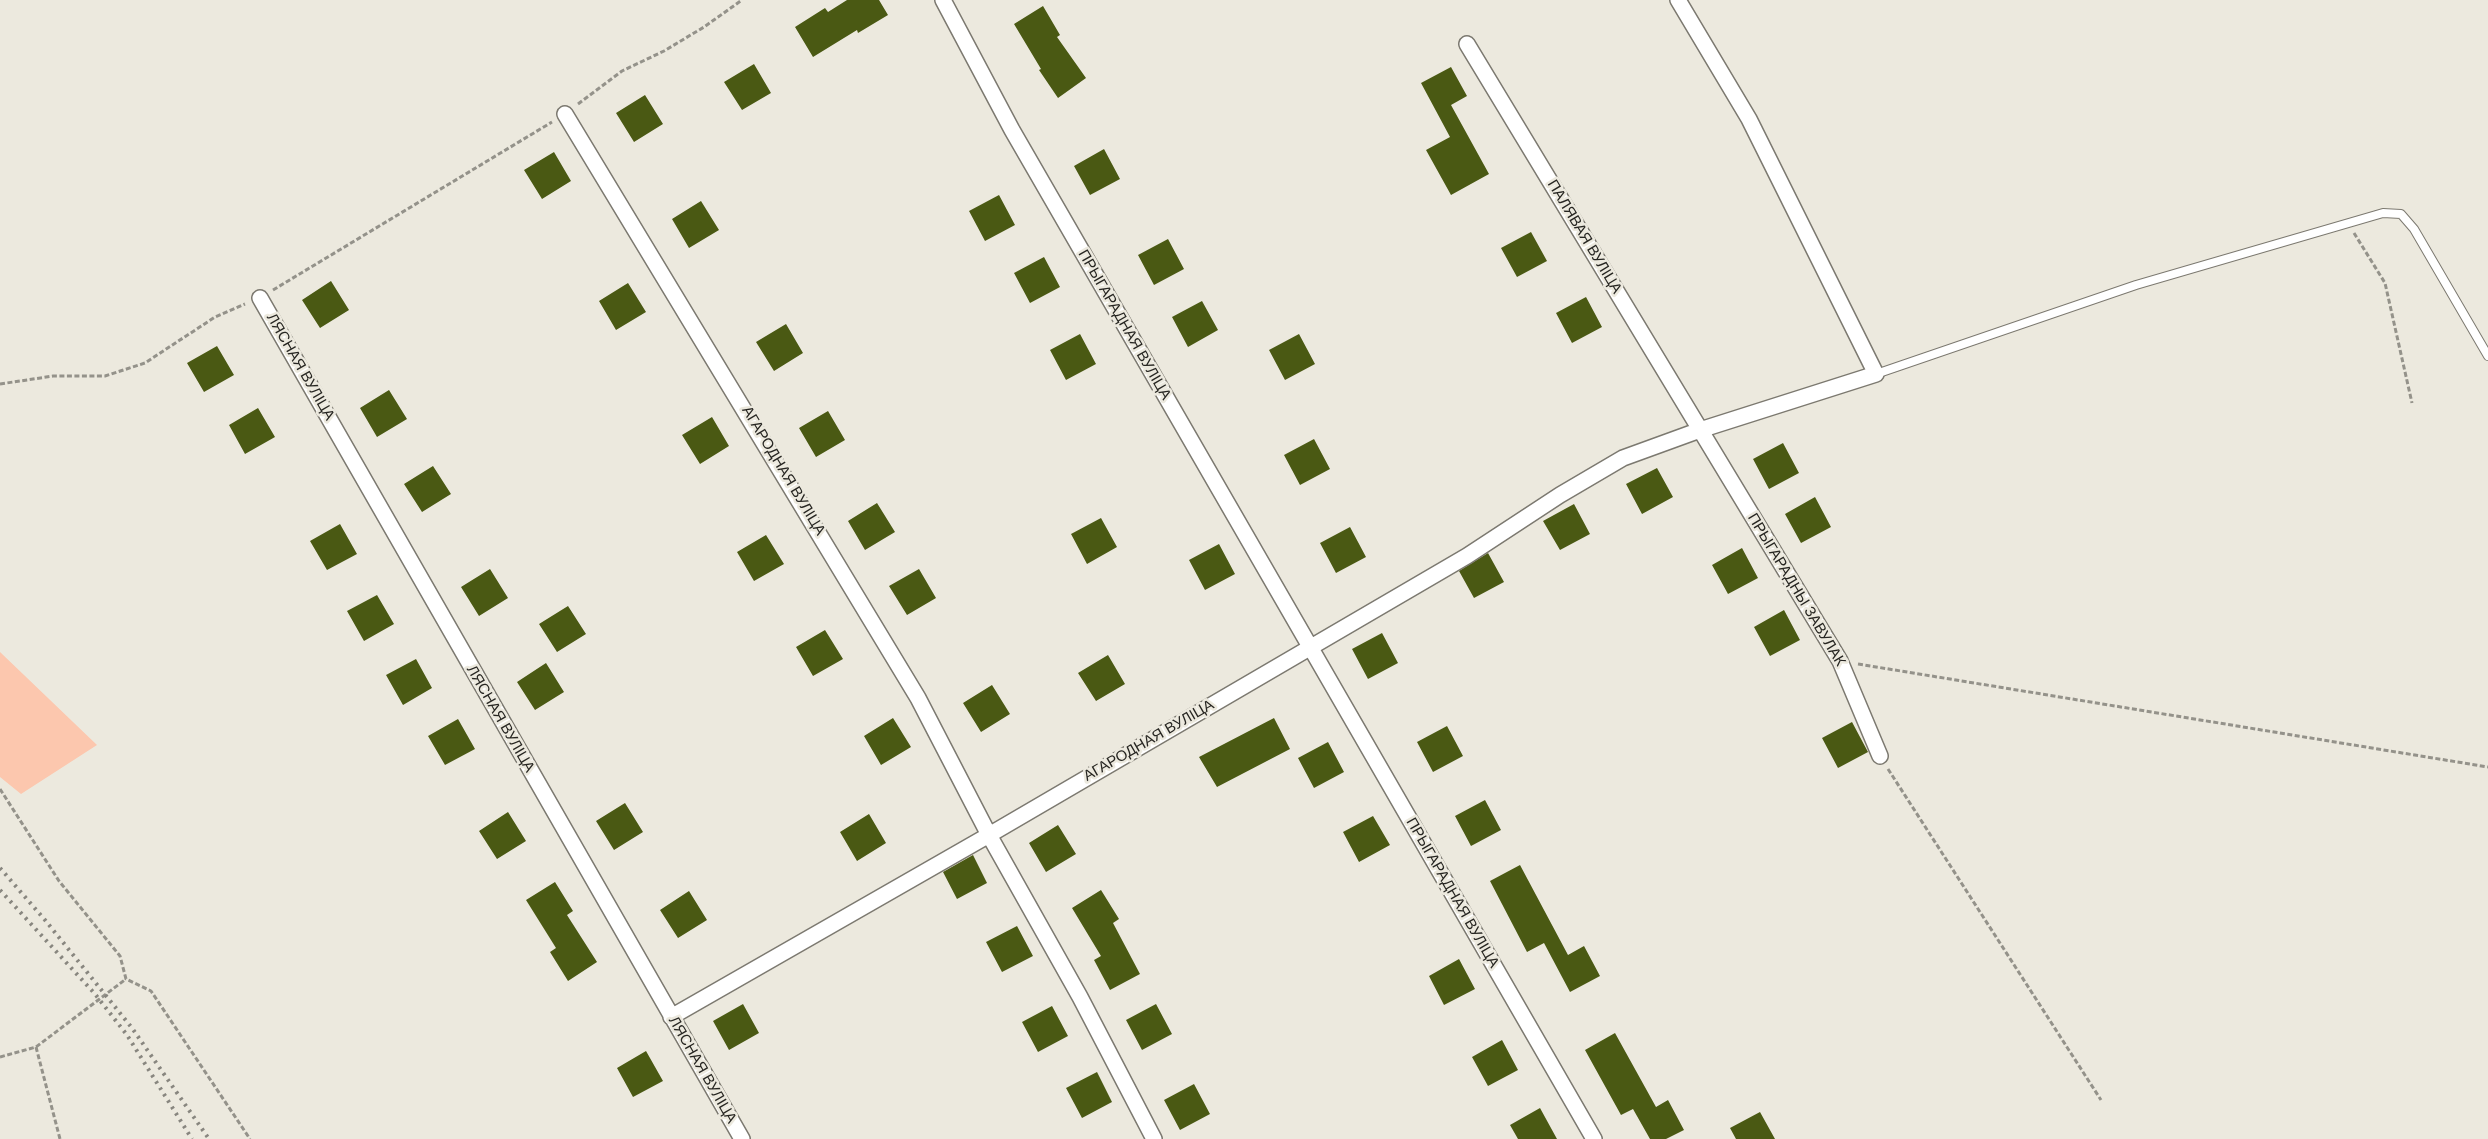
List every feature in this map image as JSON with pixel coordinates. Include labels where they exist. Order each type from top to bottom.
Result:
[{"type":"street","name":"ПРЫГАРАДНАЯ ВУЛІЦА","points":[[943,0],[1012,130],[1594,1139]]},
{"type":"street","points":[[1309,647],[1467,556],[1560,495],[1623,458],[1700,430],[1876,374],[1749,119],[1678,0]]},
{"type":"street","name":"ПАЛЯВАЯ ВУЛІЦА","points":[[1468,44],[1700,430]]},
{"type":"street","name":"АГАРОДНАЯ ВУЛІЦА","points":[[565,114],[918,698],[989,835],[1080,997],[1154,1139]]},
{"type":"street","name":"ЛЯСНАЯ ВУЛІЦА","points":[[260,298],[742,1139]]},
{"type":"street","name":"ПРЫГАРАДНЫ ЗАВУЛАК","points":[[1700,430],[1840,661],[1880,756]]},
{"type":"street","name":"АГАРОДНАЯ ВУЛІЦА","points":[[989,835],[1309,647]]},
{"type":"street","points":[[671,1016],[989,835]]},
{"type":"lane","points":[[1876,374],[2136,285],[2383,213],[2401,214],[2414,229],[2488,356]]},
{"type":"path","points":[[0,384],[53,376],[106,376],[145,363],[216,317],[260,298],[565,114],[622,71],[664,51],[704,28],[742,0]]},
{"type":"path","points":[[2348,224],[2385,283],[2412,403]]},
{"type":"path","points":[[1840,661],[2488,767]]},
{"type":"path","points":[[1880,756],[2101,1100]]},
{"type":"path","points":[[0,789],[59,881],[120,956],[126,979],[151,991],[250,1139]]},
{"type":"path","points":[[0,1057],[36,1047],[126,979]]},
{"type":"path","points":[[36,1047],[60,1139]]},
{"type":"shaded area","points":[[0,652],[97,745],[21,794],[0,777]]},
{"type":"building","points":[[847,0],[879,0],[888,15],[858,33],[857,30],[813,57],[795,27],[825,8],[828,12]]},
{"type":"building","points":[[1043,6],[1060,35],[1057,37],[1086,78],[1058,98],[1039,70],[1041,69],[1014,24]]},
{"type":"building","points":[[754,64],[771,93],[742,110],[724,82]]},
{"type":"building","points":[[1451,67],[1467,96],[1451,105],[1489,174],[1451,195],[1426,150],[1450,137],[1421,83]]},
{"type":"building","points":[[645,95],[663,124],[634,142],[616,113]]},
{"type":"building","points":[[1104,149],[1120,179],[1090,195],[1074,166]]},
{"type":"building","points":[[554,152],[571,181],[542,199],[524,170]]},
{"type":"building","points":[[999,195],[1015,225],[985,241],[969,211]]},
{"type":"building","points":[[701,201],[719,230],[689,248],[672,219]]},
{"type":"building","points":[[1531,232],[1547,261],[1517,277],[1501,248]]},
{"type":"building","points":[[1168,239],[1184,269],[1154,285],[1138,255]]},
{"type":"building","points":[[1044,257],[1060,287],[1030,303],[1014,273]]},
{"type":"building","points":[[331,281],[349,310],[320,328],[302,300]]},
{"type":"building","points":[[628,283],[646,312],[616,330],[599,301]]},
{"type":"building","points":[[1586,297],[1602,327],[1572,343],[1556,313]]},
{"type":"building","points":[[1202,301],[1218,330],[1188,347],[1172,317]]},
{"type":"building","points":[[786,324],[803,353],[774,371],[756,342]]},
{"type":"building","points":[[1080,334],[1096,364],[1066,380],[1050,350]]},
{"type":"building","points":[[1299,334],[1315,364],[1285,380],[1269,350]]},
{"type":"building","points":[[217,346],[234,375],[204,392],[187,363]]},
{"type":"building","points":[[389,390],[407,419],[377,437],[360,408]]},
{"type":"building","points":[[258,408],[275,437],[245,454],[229,425]]},
{"type":"building","points":[[828,411],[845,440],[816,457],[799,428]]},
{"type":"building","points":[[712,417],[729,446],[700,464],[682,435]]},
{"type":"building","points":[[1314,439],[1330,469],[1300,485],[1284,455]]},
{"type":"building","points":[[1783,443],[1799,473],[1769,489],[1753,459]]},
{"type":"building","points":[[433,466],[451,494],[422,512],[404,484]]},
{"type":"building","points":[[1657,468],[1673,497],[1642,514],[1626,484]]},
{"type":"building","points":[[1815,497],[1831,527],[1801,543],[1785,514]]},
{"type":"building","points":[[877,503],[895,532],[865,550],[848,521]]},
{"type":"building","points":[[1574,504],[1590,534],[1560,550],[1543,521]]},
{"type":"building","points":[[1101,518],[1117,547],[1087,564],[1071,534]]},
{"type":"building","points":[[340,524],[357,554],[327,570],[310,541]]},
{"type":"building","points":[[1350,527],[1366,557],[1336,573],[1320,543]]},
{"type":"building","points":[[766,535],[784,564],[754,581],[737,552]]},
{"type":"building","points":[[1219,544],[1235,574],[1205,590],[1189,560]]},
{"type":"building","points":[[1742,548],[1758,578],[1728,594],[1712,565]]},
{"type":"building","points":[[1488,553],[1504,582],[1474,598],[1459,571]]},
{"type":"building","points":[[490,569],[508,598],[479,616],[461,587]]},
{"type":"building","points":[[919,569],[936,598],[907,615],[889,586]]},
{"type":"building","points":[[377,595],[394,624],[364,641],[347,611]]},
{"type":"building","points":[[568,606],[586,634],[557,652],[539,624]]},
{"type":"building","points":[[1784,610],[1800,640],[1770,656],[1754,627]]},
{"type":"building","points":[[825,630],[843,659],[813,676],[796,647]]},
{"type":"building","points":[[1382,633],[1398,663],[1368,679],[1352,649]]},
{"type":"building","points":[[1108,655],[1125,684],[1096,701],[1078,673]]},
{"type":"building","points":[[416,659],[432,688],[403,705],[386,675]]},
{"type":"building","points":[[546,663],[564,692],[535,710],[517,682]]},
{"type":"building","points":[[992,685],[1010,714],[981,732],[963,703]]},
{"type":"building","points":[[893,718],[911,747],[881,765],[864,736]]},
{"type":"building","points":[[1274,718],[1290,749],[1217,787],[1199,757]]},
{"type":"building","points":[[458,719],[475,749],[445,765],[428,736]]},
{"type":"building","points":[[1852,722],[1868,752],[1838,768],[1822,738]]},
{"type":"building","points":[[1447,726],[1463,756],[1433,772],[1417,742]]},
{"type":"building","points":[[1328,742],[1344,772],[1314,788],[1298,758]]},
{"type":"building","points":[[1485,800],[1501,830],[1471,846],[1455,816]]},
{"type":"building","points":[[625,803],[643,832],[614,850],[596,821]]},
{"type":"building","points":[[508,812],[526,841],[497,859],[479,831]]},
{"type":"building","points":[[869,814],[886,843],[857,861],[840,832]]},
{"type":"building","points":[[1373,816],[1390,845],[1359,862],[1343,832]]},
{"type":"building","points":[[1058,825],[1076,854],[1046,872],[1029,843]]},
{"type":"building","points":[[973,855],[987,883],[957,899],[943,872]]},
{"type":"building","points":[[1520,865],[1568,955],[1584,946],[1600,976],[1570,992],[1544,943],[1527,952],[1490,881]]},
{"type":"building","points":[[555,882],[573,911],[567,915],[597,962],[568,981],[550,952],[556,948],[526,900]]},
{"type":"building","points":[[1101,890],[1119,919],[1113,923],[1140,974],[1110,990],[1094,960],[1101,956],[1072,908]]},
{"type":"building","points":[[689,891],[707,920],[678,938],[660,910]]},
{"type":"building","points":[[1017,926],[1033,956],[1002,972],[986,942]]},
{"type":"building","points":[[1459,959],[1475,989],[1444,1005],[1429,976]]},
{"type":"building","points":[[743,1004],[759,1033],[729,1050],[713,1021]]},
{"type":"building","points":[[1156,1004],[1172,1034],[1142,1050],[1126,1020]]},
{"type":"building","points":[[1052,1006],[1068,1036],[1038,1052],[1022,1022]]},
{"type":"building","points":[[1615,1033],[1656,1107],[1668,1100],[1684,1130],[1666,1139],[1650,1139],[1633,1109],[1621,1115],[1585,1050]]},
{"type":"building","points":[[1502,1040],[1518,1070],[1488,1086],[1472,1057]]},
{"type":"building","points":[[646,1051],[663,1081],[633,1097],[617,1068]]},
{"type":"building","points":[[1097,1072],[1112,1102],[1082,1118],[1066,1088]]},
{"type":"building","points":[[1194,1084],[1210,1114],[1180,1130],[1164,1100]]},
{"type":"building","points":[[1540,1108],[1557,1139],[1518,1139],[1510,1125]]},
{"type":"building","points":[[1760,1112],[1775,1139],[1736,1139],[1730,1128]]},
{"type":"railway","points":[[0,868],[45,920],[132,1028],[209,1139]]},
{"type":"railway","points":[[0,890],[95,994],[127,1035],[192,1139]]}]
